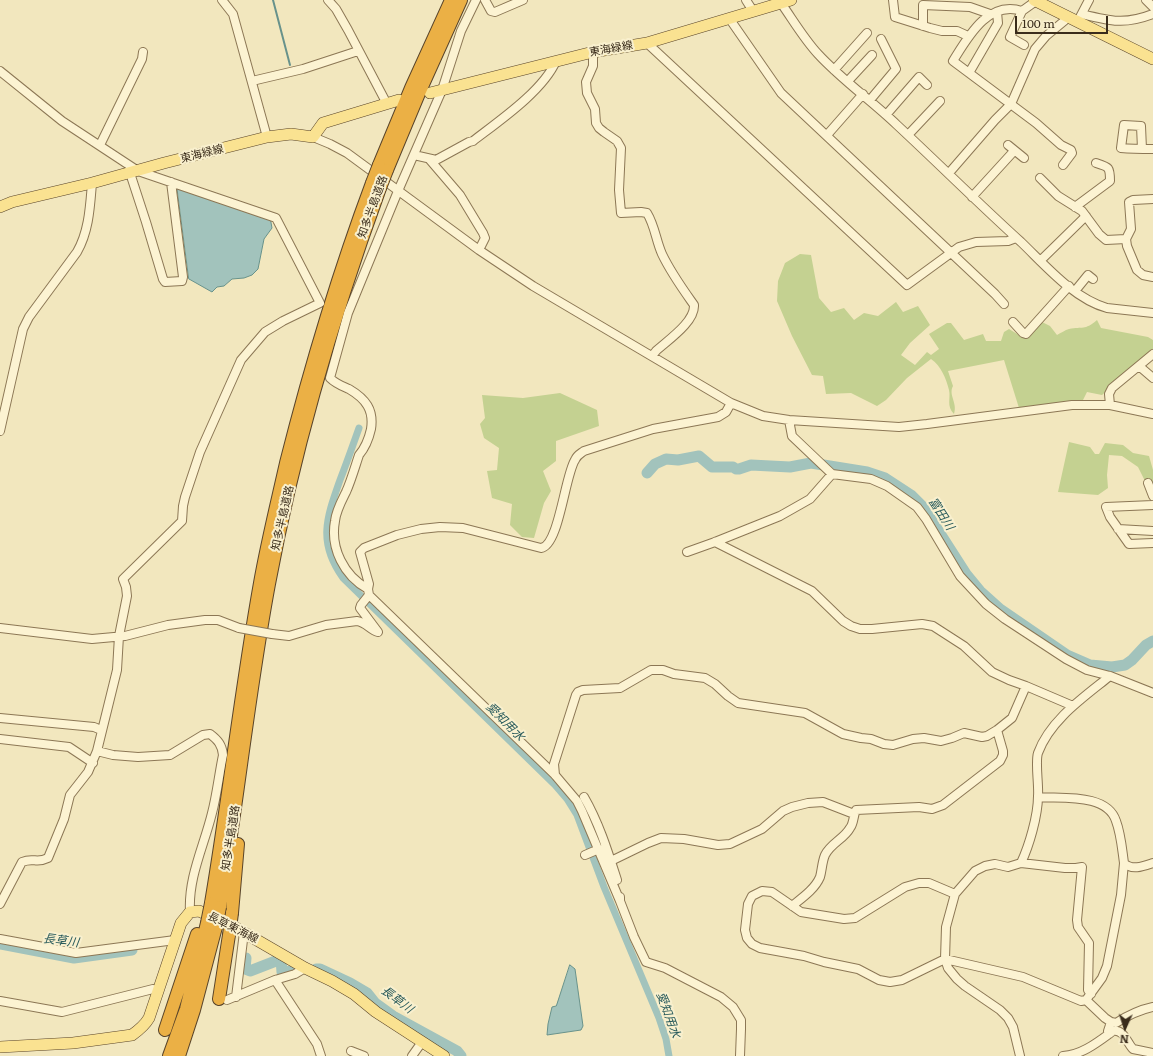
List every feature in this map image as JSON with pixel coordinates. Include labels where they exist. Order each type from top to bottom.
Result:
[{"type":"highway","name":"知多半島道路","points":[[212,903],[253,623],[266,552],[300,408],[351,240],[383,168],[414,81],[451,0]]},
{"type":"highway","name":"知多半島道路","points":[[383,168],[461,0]]},
{"type":"highway","name":"知多半島道路","points":[[179,1056],[196,1004],[208,923],[240,775],[262,624],[276,547],[309,410],[333,325],[376,185]]},
{"type":"highway","points":[[223,1000],[241,803],[240,775]]},
{"type":"highway","points":[[165,1030],[196,941],[208,923],[212,903]]},
{"type":"highway","name":"知多半島道路","points":[[169,1056],[186,1009],[208,923]]},
{"type":"main road","points":[[1035,0],[1076,18],[1153,59]]},
{"type":"main road","name":"東海緑線","points":[[430,93],[593,52],[647,43],[786,1]]},
{"type":"main road","points":[[313,137],[323,122],[399,100]]},
{"type":"main road","name":"東海緑線","points":[[0,207],[12,202],[92,183],[267,137],[291,134],[313,137]]},
{"type":"main road","name":"長草東海線","points":[[190,912],[199,911],[244,932],[305,968],[354,994],[376,1012],[444,1056]]},
{"type":"main road","points":[[0,1047],[73,1043],[132,1035],[146,1023],[181,923],[190,912]]},
{"type":"street","points":[[222,0],[233,14],[267,137]]},
{"type":"street","points":[[328,0],[336,9],[387,104]]},
{"type":"street","points":[[476,0],[461,30],[442,90],[398,191],[348,313],[330,378],[334,382],[358,395],[370,408],[371,425],[369,436],[359,455],[336,515],[334,529],[337,551],[342,563],[352,577],[555,775],[577,801],[587,820],[634,937],[646,962],[665,968],[721,997],[733,1007],[741,1020],[742,1029],[740,1056]]},
{"type":"street","points":[[486,0],[491,11],[495,12],[523,0]]},
{"type":"street","points":[[746,0],[753,11]]},
{"type":"street","points":[[892,0],[895,17],[942,31],[957,31],[968,36]]},
{"type":"street","points":[[1024,45],[1010,37],[1022,11],[1035,0]]},
{"type":"street","points":[[949,173],[995,120],[1011,104],[1035,49],[1046,36],[1076,18],[1089,0]]},
{"type":"street","points":[[1146,0],[1153,6]]},
{"type":"street","points":[[786,1],[814,49],[834,70],[866,97],[949,173],[972,197],[1040,261],[1072,288],[1100,306],[1153,312]]},
{"type":"street","points":[[922,26],[923,5],[970,7],[994,13]]},
{"type":"street","points":[[1022,11],[1016,9],[994,13],[979,24],[968,36],[953,61],[1036,123],[1061,145],[1071,150],[1072,153],[1063,165]]},
{"type":"street","points":[[969,73],[998,23],[994,13]]},
{"type":"street","points":[[1076,18],[1122,22],[1143,18],[1153,14]]},
{"type":"street","points":[[729,18],[781,93],[1004,304]]},
{"type":"street","points":[[834,70],[867,33]]},
{"type":"street","points":[[827,135],[896,70],[881,39]]},
{"type":"street","points":[[647,43],[907,285],[959,247],[976,242],[1008,241],[1016,238]]},
{"type":"street","points":[[252,82],[358,51]]},
{"type":"street","points":[[100,145],[142,58],[143,52]]},
{"type":"street","points":[[593,52],[593,66],[586,82],[587,93],[594,109],[596,123],[599,128],[617,141],[621,148],[619,190],[622,213],[647,213],[661,253],[673,275],[694,305],[694,310],[689,320],[652,356]]},
{"type":"street","points":[[848,81],[872,55]]},
{"type":"street","points":[[414,156],[436,160],[473,141],[532,94],[553,68],[556,61]]},
{"type":"street","points":[[0,71],[62,121],[100,145],[134,172],[171,182],[276,218],[320,303],[283,321],[265,332],[241,360],[200,452],[185,497],[182,521],[123,579],[126,587],[126,596],[119,636],[117,670],[97,751],[88,772],[70,795],[64,819],[48,858],[41,862],[29,859],[22,862],[0,904]]},
{"type":"street","points":[[886,115],[919,77],[927,85]]},
{"type":"street","points":[[908,135],[940,101]]},
{"type":"street","points":[[313,137],[347,153],[479,250],[533,286],[731,403],[763,416],[789,420],[899,427],[1072,405],[1110,405],[1153,414]]},
{"type":"street","points":[[972,197],[1011,148],[1024,158]]},
{"type":"street","points":[[1142,150],[1153,149]]},
{"type":"street","points":[[430,160],[460,195],[483,233],[485,238],[479,250]]},
{"type":"street","points":[[1075,207],[1110,181],[1110,170],[1107,167],[1096,163]]},
{"type":"street","points":[[134,172],[144,216],[165,282],[182,281],[183,277],[171,182]]},
{"type":"street","points":[[1040,178],[1058,196],[1082,211],[1099,234],[1106,240],[1126,239]]},
{"type":"street","points":[[0,431],[24,329],[29,317],[83,242],[89,215],[92,183]]},
{"type":"street","points":[[1153,199],[1133,200],[1129,202],[1131,230],[1126,239],[1127,246],[1137,270],[1144,275],[1153,277]]},
{"type":"street","points":[[1040,261],[1086,216]]},
{"type":"street","points":[[1013,322],[1023,333],[1026,334],[1072,288],[1088,275],[1094,279]]},
{"type":"street","points":[[1110,405],[1109,394],[1112,388],[1153,354]]},
{"type":"street","points":[[1139,366],[1153,378]]},
{"type":"street","points":[[0,628],[92,640],[137,633],[168,625],[205,620],[218,620],[239,628],[289,636],[326,625],[357,621],[364,623],[374,631],[378,632],[360,608],[368,592],[369,584],[360,552],[364,548],[397,535],[421,529],[440,527],[463,528],[544,548],[548,545],[557,524],[572,464],[579,454],[584,451],[654,429],[718,417],[726,412],[731,403]]},
{"type":"street","points":[[789,420],[792,436],[832,474],[871,479],[887,486],[905,497],[917,507],[926,519],[960,576],[986,604],[1005,619],[1066,659],[1088,670],[1110,676],[1153,693]]},
{"type":"street","points":[[687,552],[780,516],[810,499],[832,474]]},
{"type":"street","points":[[1148,483],[1153,496]]},
{"type":"street","points":[[1153,505],[1106,507],[1110,517],[1129,544],[1153,543]]},
{"type":"street","points":[[1118,529],[1153,531]]},
{"type":"street","points":[[715,542],[812,590],[843,621],[851,626],[860,629],[922,624],[933,626],[964,646],[992,672],[1073,706]]},
{"type":"street","points":[[555,775],[554,764],[578,692],[583,690],[620,688],[651,670],[663,670],[674,674],[705,678],[715,684],[738,703],[805,713],[843,734],[871,740],[889,746],[913,739],[924,738],[941,741],[964,733],[982,737],[986,736],[997,730],[1012,718],[1026,686]]},
{"type":"street","points":[[1021,863],[1028,848],[1038,797],[1038,754],[1054,726],[1073,706],[1110,676]]},
{"type":"street","points":[[0,718],[94,727],[101,730]]},
{"type":"street","points":[[792,906],[814,886],[819,878],[825,856],[832,845],[844,836],[851,827],[856,810],[919,807],[932,809],[943,805],[1000,761],[1003,751],[997,730]]},
{"type":"street","points":[[97,751],[113,755],[138,757],[170,755],[203,735],[210,734],[216,738],[222,747],[223,755],[212,812],[192,882],[189,900],[190,912]]},
{"type":"street","points":[[0,739],[69,747],[92,763]]},
{"type":"street","points":[[584,797],[611,861],[621,893],[620,901]]},
{"type":"street","points":[[955,894],[929,883],[919,883],[905,887],[855,918],[844,919],[801,912],[772,892],[762,891],[752,896],[748,904],[745,930],[747,938],[752,944],[760,948],[804,956],[858,969],[879,980],[890,982],[902,980],[945,959],[1023,977],[1081,1002],[1089,997],[1108,966],[1120,903],[1124,863],[1116,820],[1112,812],[1102,804],[1090,800],[1038,797]]},
{"type":"street","points":[[611,861],[648,842],[661,838],[684,839],[718,845],[730,844],[762,829],[783,811],[808,803],[823,802],[854,814]]},
{"type":"street","points":[[585,855],[599,849]]},
{"type":"street","points":[[1020,1056],[1014,1027],[1008,1018],[1000,1010],[957,979],[948,968],[945,959],[946,927],[955,894],[975,871],[985,866],[995,864],[1008,867],[1021,863],[1066,868],[1076,868],[1082,866],[1078,927],[1088,943],[1089,997],[1111,1022],[1116,1023],[1127,1016],[1153,1007]]},
{"type":"street","points":[[1124,863],[1132,868],[1153,863]]},
{"type":"street","points":[[236,996],[244,932]]},
{"type":"street","points":[[0,938],[76,953],[175,940]]},
{"type":"street","points":[[223,1000],[295,974],[305,968]]},
{"type":"street","points":[[275,980],[318,1044],[321,1056]]},
{"type":"street","points":[[0,1000],[62,1012],[153,989],[158,990]]},
{"type":"street","points":[[1109,1034],[1108,1031],[1111,1022]]},
{"type":"street","points":[[1063,1056],[1072,1056],[1084,1051],[1114,1031],[1120,1031],[1133,1049],[1153,1053]]},
{"type":"street","points":[[412,1056],[422,1042]]},
{"type":"street","points":[[351,1051],[364,1056]]},
{"type":"green space","points":[[800,254],[811,255],[819,298],[831,312],[844,308],[854,320],[864,313],[878,316],[896,302],[903,312],[918,306],[930,325],[910,343],[901,355],[915,365],[927,352],[931,355],[939,349],[929,334],[947,323],[951,323],[964,340],[983,334],[986,341],[1001,341],[1004,332],[1009,329],[1022,337],[1030,336],[1042,322],[1050,326],[1057,335],[1069,329],[1086,327],[1097,320],[1101,328],[1148,337],[1153,340],[1153,350],[1102,395],[1087,392],[1083,400],[1019,408],[1004,360],[948,371],[953,386],[952,393],[955,406],[954,414],[949,405],[949,390],[945,377],[938,365],[931,359],[907,378],[886,400],[877,406],[851,393],[826,394],[823,376],[812,375],[792,336],[777,301],[778,281],[785,263]]},
{"type":"green space","points":[[560,393],[597,410],[599,426],[556,441],[556,461],[543,471],[551,491],[544,503],[534,538],[522,537],[510,525],[512,504],[492,498],[487,471],[497,470],[499,448],[484,438],[480,424],[485,418],[482,395],[523,398]]},
{"type":"green space","points":[[1069,442],[1090,447],[1095,454],[1099,454],[1105,443],[1123,445],[1133,453],[1149,456],[1153,470],[1153,489],[1149,489],[1138,467],[1122,456],[1109,455],[1107,475],[1108,488],[1098,495],[1058,492]]},
{"type":"water","points":[[177,186],[270,217],[272,228],[264,239],[258,269],[252,275],[244,278],[232,279],[224,286],[217,287],[212,292],[189,279]]},
{"type":"water","points":[[570,965],[575,969],[583,1026],[581,1030],[547,1035],[552,1007],[556,1006]]},
{"type":"waterway","points":[[273,0],[290,65]]},
{"type":"waterway","name":"愛知用水","points":[[359,428],[335,493],[328,518],[327,541],[335,565],[343,578],[555,785],[567,799],[577,815],[604,887],[659,1018],[666,1039],[669,1056]]},
{"type":"waterway","name":"富田川","points":[[647,473],[655,464],[666,459],[678,460],[699,456],[712,467],[733,467],[736,469],[751,465],[790,467],[811,463],[867,472],[885,478],[911,495],[923,507],[966,574],[980,591],[1000,609],[1067,655],[1090,665],[1112,667],[1125,665],[1132,660],[1146,645],[1153,641]]},
{"type":"waterway","name":"長草川","points":[[0,944],[74,958],[132,950]]},
{"type":"waterway","name":"長草川","points":[[246,958],[245,969],[250,971],[281,959],[282,972],[292,971]]},
{"type":"waterway","name":"長草川","points":[[316,969],[320,969],[350,983],[367,993],[375,1003],[393,1016],[457,1051],[461,1056]]}]
